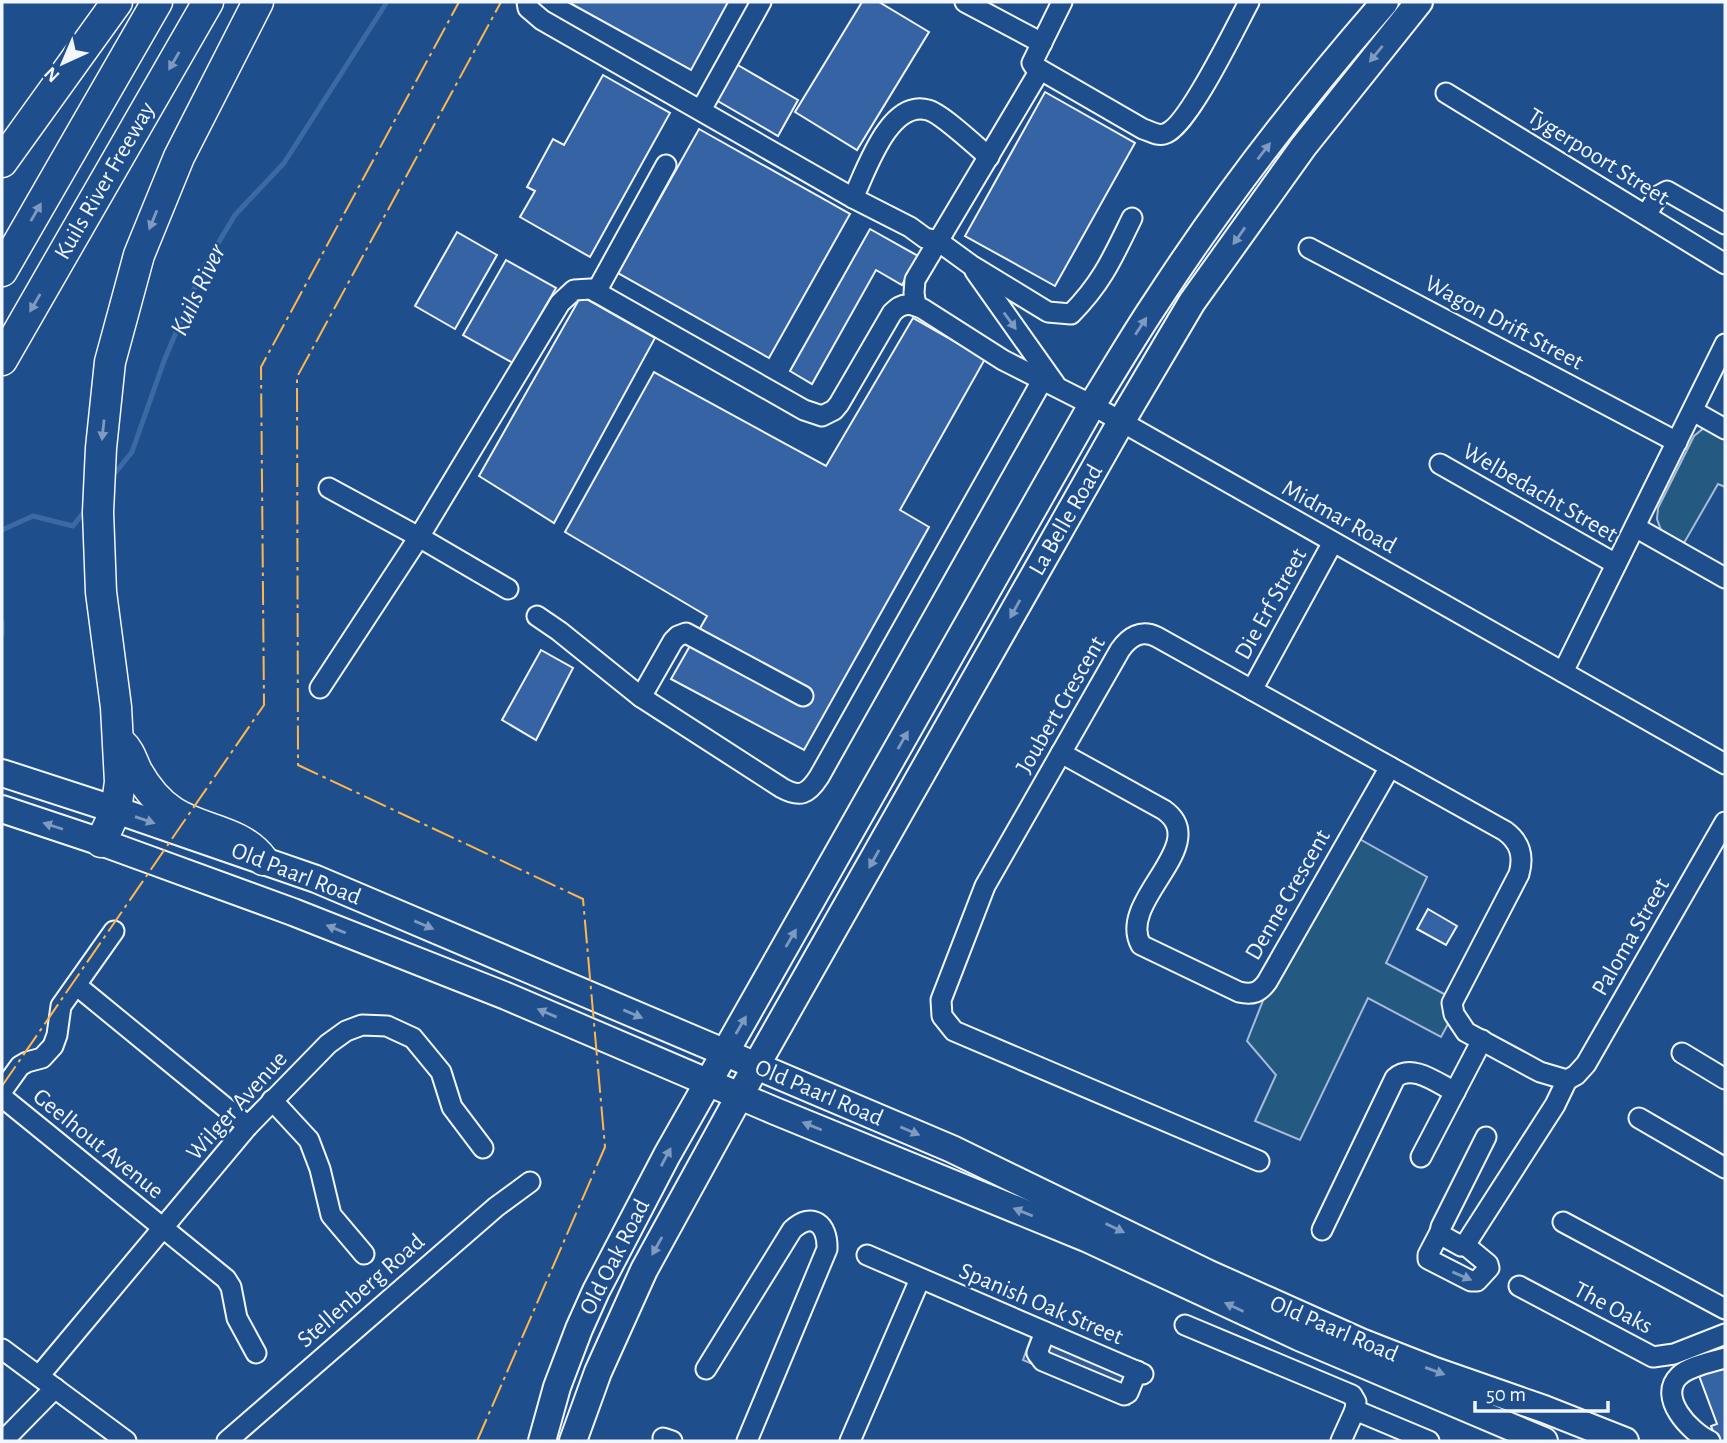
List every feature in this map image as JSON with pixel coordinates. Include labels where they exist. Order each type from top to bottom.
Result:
[{"type":"highway","points":[[2,162],[117,2]]},
{"type":"highway","name":"Kuils River Freeway","points":[[2,271],[158,2]]},
{"type":"highway","name":"Kuils River Freeway","points":[[2,360],[208,2]]},
{"type":"highway","points":[[101,842],[116,810],[120,782],[118,740],[101,592],[98,512],[101,448],[110,362],[139,255],[179,157],[258,2]]},
{"type":"highway","points":[[118,740],[125,746],[146,784],[163,804],[185,819],[240,840],[263,860]]},
{"type":"main road","name":"La Belle Road","points":[[708,1082],[1092,405],[1157,300],[1230,196],[1327,71],[1385,2]]},
{"type":"main road","name":"La Belle Road","points":[[740,1096],[1121,422],[1192,302],[1303,147],[1419,2]]},
{"type":"main road","points":[[1092,405],[1120,389],[1164,325],[1176,312],[1192,302]]},
{"type":"main road","points":[[1020,534],[1063,486],[1094,433],[1104,426],[1121,422]]},
{"type":"main road","name":"Old Paarl Road","points":[[2,773],[316,879],[952,1149],[1219,1279],[1361,1342],[1625,1441]]},
{"type":"main road","name":"Old Paarl Road","points":[[8,811],[293,912],[494,991],[740,1096],[1086,1238],[1299,1337],[1544,1441]]},
{"type":"main road","name":"Old Oak Road","points":[[542,1441],[557,1387],[596,1290],[708,1082]]},
{"type":"main road","name":"Old Oak Road","points":[[573,1441],[598,1372],[634,1291],[740,1096]]},
{"type":"street","points":[[527,2],[528,8],[542,20],[853,198],[910,227],[925,238],[938,241],[971,265],[1048,312],[1071,314],[1102,278],[1132,218]]},
{"type":"street","points":[[701,110],[761,2]]},
{"type":"street","points":[[965,2],[1042,43]]},
{"type":"street","points":[[1062,2],[1032,63],[1143,129],[1159,135],[1175,128],[1192,107],[1250,2]]},
{"type":"street","points":[[320,688],[419,537],[565,298],[574,290],[582,288],[596,292],[804,410],[822,416],[839,404],[892,313],[905,304],[916,306],[915,280],[1040,70]]},
{"type":"street","name":"Tygerpoort Street","points":[[1446,93],[1725,264]]},
{"type":"street","points":[[853,198],[874,152],[889,128],[901,114],[913,109],[930,110],[989,157]]},
{"type":"street","points":[[596,292],[666,165]]},
{"type":"street","points":[[1646,215],[1658,196],[1667,191],[1725,225]]},
{"type":"street","name":"Wagon Drift Street","points":[[1309,247],[1677,442]]},
{"type":"street","points":[[537,616],[640,697],[782,789],[796,794],[812,788],[1050,382],[971,265]]},
{"type":"street","name":"Midmar Road","points":[[916,306],[1003,360],[1092,405],[1725,764]]},
{"type":"street","points":[[1563,672],[1725,345]]},
{"type":"street","points":[[1693,411],[1725,429]]},
{"type":"street","name":"Welbedacht Street","points":[[1440,464],[1616,564]]},
{"type":"street","points":[[328,488],[508,589]]},
{"type":"street","points":[[1635,527],[1725,578]]},
{"type":"street","name":"Die Erf Street","points":[[1252,690],[1333,542]]},
{"type":"street","points":[[640,697],[673,641],[686,634],[803,696]]},
{"type":"street","name":"Joubert Crescent","points":[[1259,1161],[954,1031],[942,1016],[941,1000],[985,886],[1119,650],[1138,634],[1157,637],[1505,831],[1515,841],[1521,856],[1519,874],[1452,1003],[1454,1014],[1466,1032],[1482,1040]]},
{"type":"street","name":"Denne Crescent","points":[[1061,753],[1164,810],[1178,827],[1178,842],[1137,918],[1136,936],[1141,945],[1227,987],[1248,994],[1256,992],[1267,982],[1390,767]]},
{"type":"street","name":"Paloma Street","points":[[1465,1245],[1571,1077],[1590,1057],[1725,822]]},
{"type":"street","points":[[2,1094],[20,1066],[42,1058],[53,1046],[61,1006],[114,931]]},
{"type":"street","points":[[76,985],[248,1126]]},
{"type":"street","name":"Wilger Avenue","points":[[3,1441],[163,1229],[248,1126],[337,1037],[362,1025],[387,1026],[413,1038],[434,1062],[444,1078],[452,1107],[483,1147]]},
{"type":"street","points":[[1421,1157],[1482,1040],[1540,1072],[1571,1077]]},
{"type":"street","points":[[1682,1053],[1725,1079]]},
{"type":"street","points":[[1322,1230],[1395,1078],[1401,1072],[1413,1071],[1454,1092]]},
{"type":"street","name":"Geelhout Avenue","points":[[2,1094],[226,1279],[231,1287],[237,1318],[256,1353]]},
{"type":"street","points":[[272,1100],[309,1140],[320,1169],[331,1215],[364,1254]]},
{"type":"street","points":[[1639,1118],[1723,1162]]},
{"type":"street","points":[[1440,1232],[1461,1246],[1465,1245],[1488,1264],[1489,1268],[1477,1280],[1471,1281],[1428,1259],[1454,1197],[1486,1137]]},
{"type":"street","name":"Stellenberg Road","points":[[231,1440],[496,1207],[530,1182]]},
{"type":"street","points":[[706,1369],[792,1230],[806,1221],[818,1223],[825,1228],[827,1248],[747,1441]]},
{"type":"street","points":[[1563,1222],[1725,1309]]},
{"type":"street","name":"Spanish Oak Street","points":[[867,1255],[1140,1372],[1126,1394],[1098,1385],[1040,1359],[1037,1353],[1045,1332]]},
{"type":"street","name":"Spanish Oak Street","points":[[850,1441],[920,1279]]},
{"type":"street","name":"The Oaks","points":[[1519,1286],[1653,1357],[1674,1354],[1725,1334]]},
{"type":"street","points":[[1185,1325],[1352,1395],[1356,1402],[1355,1410],[1341,1441]]},
{"type":"street","points":[[2,1349],[126,1441]]},
{"type":"street","points":[[1710,1441],[1688,1427],[1671,1395],[1672,1388],[1681,1374],[1725,1358]]},
{"type":"street","points":[[1355,1410],[1429,1441]]},
{"type":"shaded area","points":[[1704,428],[1725,436],[1725,487],[1718,484],[1684,543],[1661,530],[1657,519],[1658,508],[1694,436]]},
{"type":"shaded area","points":[[1356,837],[1427,877],[1386,963],[1446,995],[1449,1022],[1441,1037],[1368,998],[1300,1140],[1255,1121],[1276,1075],[1247,1041],[1266,993]]},
{"type":"shaded area","points":[[1032,1335],[1139,1382],[1129,1405],[1023,1360]]},
{"type":"building","points":[[568,2],[728,2],[691,70]]},
{"type":"building","points":[[862,2],[879,2],[929,32],[857,150],[795,112]]},
{"type":"building","points":[[736,64],[798,100],[778,136],[716,100]]},
{"type":"building","points":[[603,75],[670,113],[590,257],[520,217],[535,191],[527,187],[553,139],[564,145]]},
{"type":"building","points":[[1045,92],[1135,143],[1055,286],[965,236]]},
{"type":"building","points":[[699,129],[850,214],[769,358],[618,273]]},
{"type":"building","points":[[870,229],[918,256],[902,285],[876,270],[812,384],[790,371]]},
{"type":"building","points":[[457,232],[497,255],[455,329],[415,306]]},
{"type":"building","points":[[506,260],[556,288],[513,363],[463,335]]},
{"type":"building","points":[[581,296],[655,338],[554,523],[479,476]]},
{"type":"building","points":[[913,318],[985,359],[900,510],[929,527],[804,750],[671,679],[707,616],[565,532],[654,372],[826,466]]},
{"type":"building","points":[[541,650],[573,668],[536,740],[502,720]]},
{"type":"building","points":[[1428,909],[1457,926],[1446,945],[1417,929]]},
{"type":"building","points":[[1725,1363],[1725,1441],[1717,1441],[1711,1426],[1717,1424],[1698,1373]]},
{"type":"waterway","name":"Kuils River","points":[[111,478],[132,452],[164,361],[202,270],[235,215],[284,163],[387,2]]},
{"type":"waterway","name":"Kuils River","points":[[2,530],[33,516],[73,526],[87,508]]},
{"type":"waterway","name":"Kuils River","points":[[2,622],[2,634]]},
{"type":"power","points":[[2,1086],[264,705],[261,367],[459,2]]},
{"type":"power","points":[[477,1441],[605,1147],[583,899],[298,765],[297,377],[501,2]]}]
